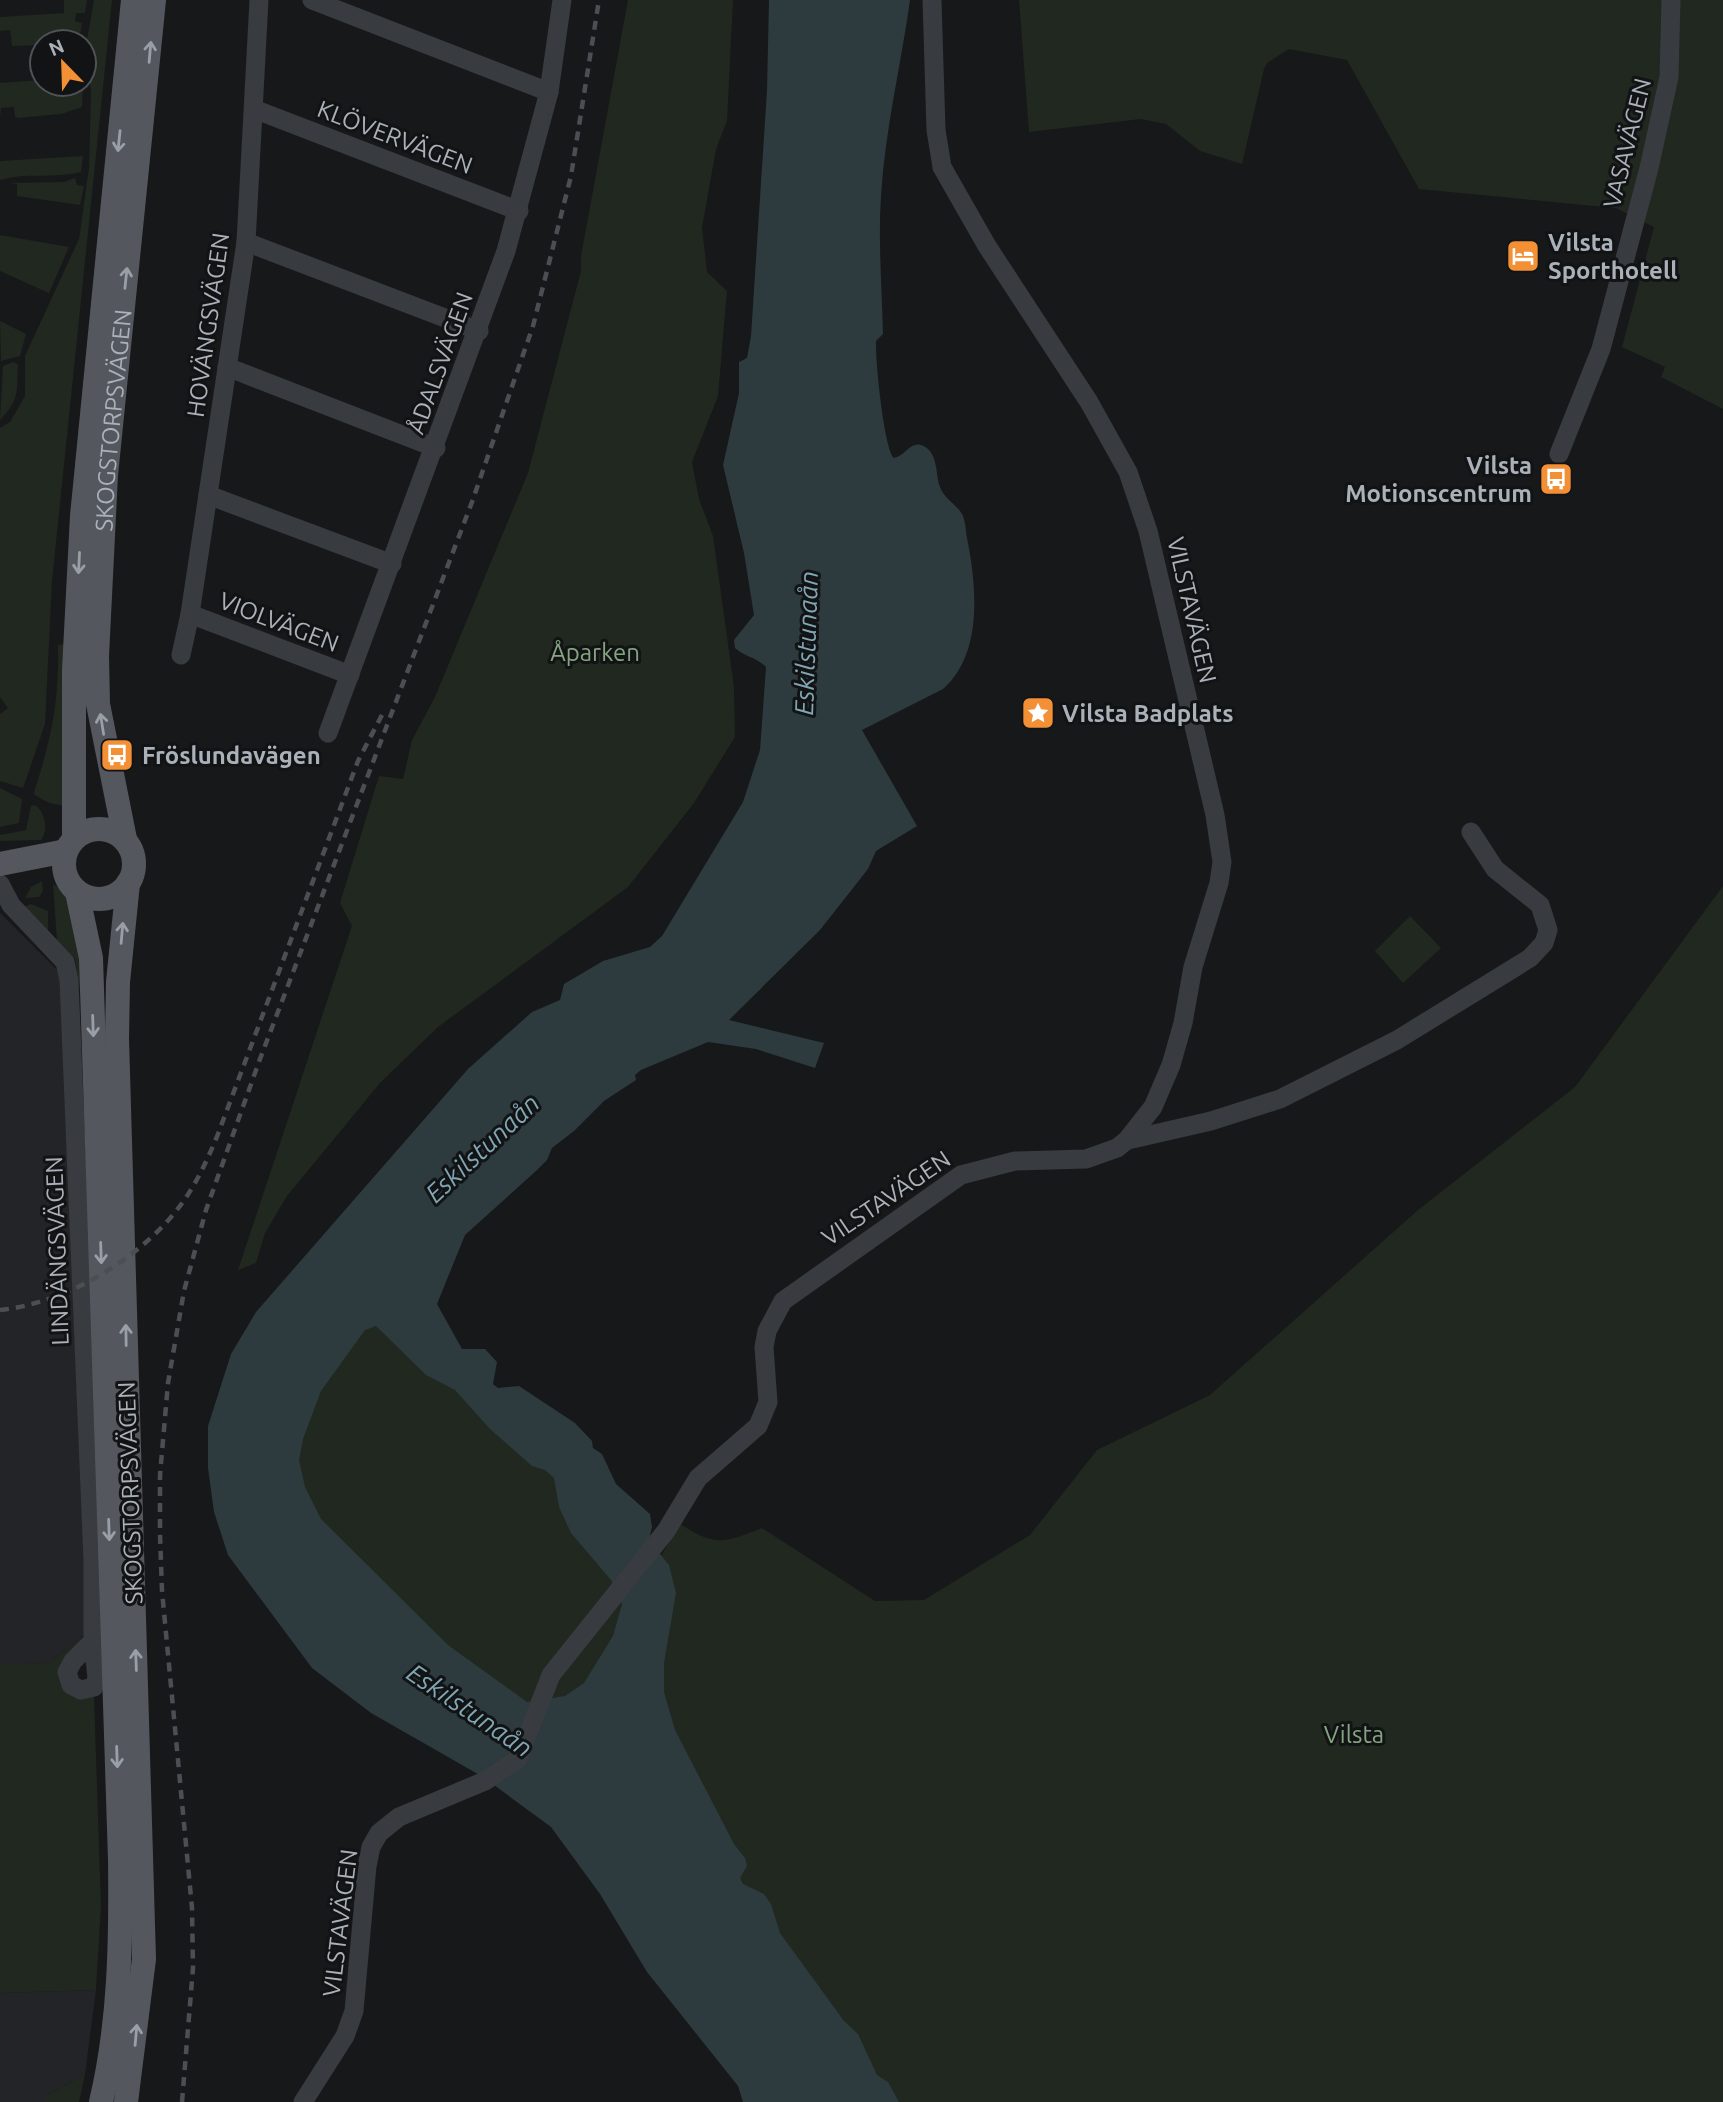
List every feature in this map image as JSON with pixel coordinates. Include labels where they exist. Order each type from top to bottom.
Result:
[{"type":"main road","name":"SKOGSTORPSVÄGEN","points":[[70,844],[74,670],[82,516],[133,0]]},
{"type":"main road","name":"SKOGSTORPSVÄGEN","points":[[125,839],[98,704],[97,656],[106,475],[155,0]]},
{"type":"main road","points":[[97,828],[112,831],[125,839],[135,865],[128,883],[118,893],[106,898],[91,898],[72,886],[4,871],[70,844],[97,828]]},
{"type":"main road","points":[[70,844],[64,867],[72,886]]},
{"type":"main road","name":"SKOGSTORPSVÄGEN","points":[[126,2102],[144,1959],[117,1039],[118,982],[128,883]]},
{"type":"main road","name":"SKOGSTORPSVÄGEN","points":[[72,886],[91,958],[120,1859],[119,1985],[115,2030],[101,2102]]},
{"type":"street","name":"HOVÄNGSVÄGEN","points":[[181,654],[190,614],[246,242],[260,0]]},
{"type":"street","points":[[312,0],[549,92]]},
{"type":"street","name":"ÅDALSVÄGEN","points":[[328,733],[479,331],[519,211],[549,92],[562,0]]},
{"type":"street","name":"VILSTAVÄGEN","points":[[303,2102],[345,2036],[355,2011],[367,1866],[371,1847],[379,1833],[399,1817],[485,1782],[509,1766],[523,1750],[544,1687],[657,1542],[698,1478],[719,1458],[747,1438],[765,1414],[768,1402],[764,1347],[773,1315],[796,1289],[961,1175],[997,1163],[1086,1159],[1117,1148],[1127,1140],[1153,1107],[1171,1065],[1183,1023],[1193,967],[1219,883],[1222,862],[1217,828],[1148,531],[1132,482],[1089,402],[987,246],[942,167],[936,130],[932,0]]},
{"type":"street","name":"VASAVÄGEN","points":[[1559,454],[1601,349],[1649,167],[1669,77],[1671,0]]},
{"type":"street","name":"KLÖVERVÄGEN","points":[[254,109],[519,211]]},
{"type":"street","points":[[246,242],[479,331]]},
{"type":"street","points":[[227,367],[436,448]]},
{"type":"street","points":[[208,495],[392,565]]},
{"type":"street","name":"VIOLVÄGEN","points":[[190,614],[349,675]]},
{"type":"street","points":[[1127,1140],[1211,1121],[1308,1087],[1397,1040],[1530,958],[1544,943],[1548,930],[1544,913],[1539,905],[1495,869],[1471,832]]},
{"type":"street","name":"LINDÄNGSVÄGEN","points":[[4,871],[11,905],[65,962],[69,980],[92,1547],[93,1641]]},
{"type":"shaded area","points":[[0,913],[60,973],[86,1609],[84,1635],[49,1663],[0,1665]]},
{"type":"shaded area","points":[[96,1990],[85,2074],[46,2096],[46,2102],[0,2102],[0,1993]]},
{"type":"green space","points":[[64,0],[87,0],[85,13],[76,13],[75,21],[82,23],[81,28],[28,28],[28,45],[12,46],[10,30],[0,31],[0,17],[64,13]]},
{"type":"green space","points":[[94,0],[112,0],[52,581],[45,724],[23,788],[0,781],[0,714],[8,708],[0,697],[0,428],[10,422],[25,396],[25,356],[79,239],[89,168],[91,98],[98,98],[98,28],[89,28]]},
{"type":"green space","name":"Åparken","points":[[628,0],[733,0],[727,121],[716,149],[702,228],[707,272],[727,291],[718,396],[692,462],[699,499],[713,536],[734,687],[735,737],[694,803],[628,887],[438,1027],[380,1083],[287,1196],[265,1233],[256,1263],[238,1270],[352,926],[340,903],[379,776],[403,779],[412,740],[435,697],[528,473],[581,271],[581,256]]},
{"type":"green space","points":[[1019,0],[1723,0],[1723,409],[1661,377],[1665,367],[1622,347],[1654,227],[1616,208],[1419,189],[1347,60],[1289,49],[1267,63],[1264,69],[1242,164],[1200,151],[1166,124],[1141,119],[1029,132]]},
{"type":"green space","points":[[28,81],[28,98],[82,98],[82,107],[61,114],[19,118],[15,117],[14,107],[1,108],[0,118],[0,83]]},
{"type":"green space","points":[[83,156],[81,172],[0,180],[0,161]]},
{"type":"green space","points":[[75,178],[77,185],[84,186],[80,205],[17,196],[17,184],[8,183],[64,182]]},
{"type":"green space","points":[[0,235],[69,247],[49,293],[0,271]]},
{"type":"green space","points":[[0,321],[26,334],[20,356],[1,361]]},
{"type":"green space","points":[[13,362],[18,364],[16,394],[0,420],[3,366]]},
{"type":"green space","points":[[71,643],[71,806],[52,803],[34,794],[53,718],[58,645]]},
{"type":"green space","points":[[0,788],[22,799],[19,823],[0,827]]},
{"type":"green space","points":[[35,805],[45,821],[41,840],[0,841],[0,835],[26,830],[31,806]]},
{"type":"green space","points":[[42,881],[43,891],[39,897],[25,898],[31,887]]},
{"type":"green space","points":[[53,884],[65,893],[78,919],[82,950],[81,995],[75,959],[57,940]]},
{"type":"green space","name":"Vilsta","points":[[1723,886],[1723,2102],[844,2102],[286,1528],[289,1344],[409,1314],[543,1443],[644,1584],[680,1524],[703,1536],[720,1540],[762,1528],[875,1601],[924,1600],[1030,1535],[1097,1450],[1210,1395],[1418,1210],[1575,1087]]},
{"type":"green space","points":[[31,904],[48,911],[48,932],[24,907]]},
{"type":"green space","points":[[1410,916],[1441,948],[1403,983],[1375,951]]},
{"type":"green space","points":[[84,1635],[61,1667],[94,1696],[101,1906],[96,1990],[0,1993],[0,1664],[49,1663]]},
{"type":"green space","points":[[85,2074],[79,2102],[46,2102],[46,2096]]},
{"type":"water","name":"Eskilstunaån","points":[[769,0],[910,0],[883,171],[880,248],[883,334],[876,341],[879,383],[887,438],[894,458],[914,445],[927,448],[934,457],[942,491],[963,516],[973,581],[974,621],[970,640],[956,675],[943,689],[862,730],[917,826],[876,851],[868,869],[820,930],[729,1020],[824,1043],[815,1068],[756,1049],[708,1042],[641,1070],[635,1075],[636,1080],[604,1101],[574,1131],[552,1148],[547,1160],[536,1171],[465,1235],[437,1304],[462,1349],[485,1349],[497,1362],[493,1384],[498,1388],[519,1386],[575,1423],[592,1441],[593,1448],[602,1454],[616,1484],[650,1514],[652,1527],[649,1540],[669,1565],[676,1593],[664,1663],[664,1692],[675,1730],[734,1844],[745,1858],[747,1866],[740,1878],[743,1884],[764,1894],[771,1904],[780,1933],[844,2021],[858,2034],[877,2075],[888,2082],[899,2102],[743,2102],[738,2086],[647,1972],[600,1894],[551,1827],[483,1777],[371,1713],[312,1668],[228,1555],[214,1512],[208,1468],[208,1426],[231,1354],[256,1312],[468,1069],[532,1012],[560,1000],[564,984],[603,961],[650,947],[662,936],[743,802],[760,750],[766,667],[735,648],[734,640],[754,615],[744,553],[723,465],[739,393],[739,362],[747,358],[751,336],[767,90]],"holes":[[[376,1326],[426,1375],[455,1390],[490,1429],[532,1466],[545,1470],[554,1478],[559,1507],[571,1533],[611,1580],[622,1604],[613,1636],[584,1683],[565,1696],[527,1702],[448,1645],[321,1519],[305,1487],[299,1460],[303,1439],[321,1391],[365,1330]]]},
{"type":"railway","points":[[182,2102],[193,1968],[192,1908],[162,1591],[160,1475],[168,1383],[184,1291],[206,1210],[260,1059],[472,502],[533,326],[571,176],[599,0]]},
{"type":"railway","points":[[0,1310],[53,1297],[105,1272],[151,1237],[187,1196],[218,1134],[358,761],[384,711]]},
{"type":"place","name":"Vilsta Sporthotell","points":[[1523,256]]},
{"type":"place","name":"Vilsta Motionscentrum","points":[[1556,479]]},
{"type":"place","name":"Vilsta Badplats","points":[[1038,713]]},
{"type":"place","name":"Fröslundavägen","points":[[117,755]]}]
